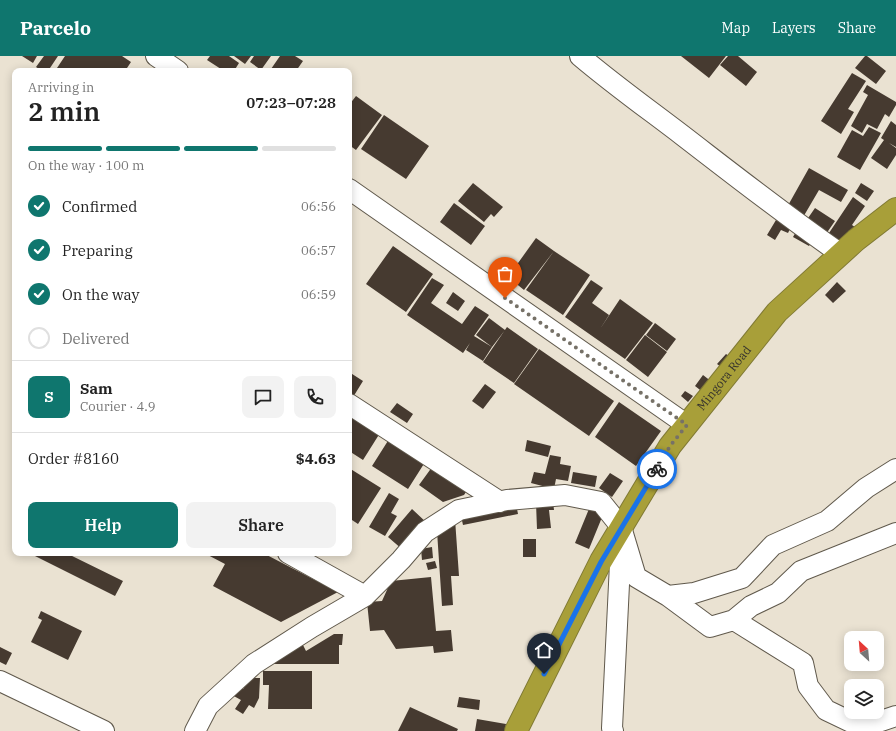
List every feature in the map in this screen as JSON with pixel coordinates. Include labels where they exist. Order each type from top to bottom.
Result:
[{"type":"highway","name":"Mingora Road","points":[[516,731],[601,562],[670,446],[777,312],[841,254],[896,209]]},
{"type":"street","points":[[156,56],[174,68]]},
{"type":"street","points":[[580,56],[608,80],[801,226],[841,254]]},
{"type":"street","points":[[352,191],[687,425]]},
{"type":"street","points":[[352,406],[500,502]]},
{"type":"street","points":[[668,596],[694,593],[742,578],[773,545],[827,521],[866,488],[896,469]]},
{"type":"street","points":[[195,731],[208,706],[254,664],[312,627],[365,596],[401,560],[425,532],[459,510],[500,502],[565,496],[600,502],[621,527],[636,577],[668,596],[710,627],[734,620],[751,606],[778,593],[800,571],[896,533]]},
{"type":"street","points":[[613,731],[612,720],[621,527]]},
{"type":"street","points":[[293,556],[365,596]]},
{"type":"street","points":[[734,620],[803,663],[808,686],[826,710],[851,722],[869,728],[896,716]]},
{"type":"street","points":[[0,681],[104,731]]},
{"type":"building","points":[[22,56],[37,56],[33,63]]},
{"type":"building","points":[[44,56],[58,56],[50,68],[36,67]]},
{"type":"building","points":[[65,56],[122,56],[131,62],[127,68],[57,68]]},
{"type":"building","points":[[210,56],[229,56],[239,63],[236,68],[219,68],[207,60]]},
{"type":"building","points":[[234,56],[251,56],[245,64]]},
{"type":"building","points":[[254,56],[271,56],[262,68],[258,68],[250,62]]},
{"type":"building","points":[[280,56],[295,56],[303,61],[298,68],[272,68]]},
{"type":"building","points":[[681,56],[726,56],[709,78]]},
{"type":"building","points":[[728,56],[738,56],[757,72],[746,86],[720,65]]},
{"type":"building","points":[[865,56],[886,71],[876,84],[855,68]]},
{"type":"building","points":[[852,73],[866,81],[848,109],[854,112],[841,134],[821,121]]},
{"type":"building","points":[[867,85],[896,102],[896,105],[889,117],[885,114],[877,129],[867,124],[862,133],[851,126],[868,95],[863,92]]},
{"type":"building","points":[[356,96],[382,115],[356,150],[352,147],[352,101]]},
{"type":"building","points":[[384,115],[429,146],[406,179],[361,149]]},
{"type":"building","points":[[891,121],[896,125],[896,147],[889,143],[896,148],[896,155],[887,169],[871,158],[884,140],[881,138]]},
{"type":"building","points":[[869,127],[881,133],[860,170],[837,157],[852,130],[863,136]]},
{"type":"building","points":[[809,168],[848,190],[841,202],[819,190],[802,219],[786,209]]},
{"type":"building","points":[[473,183],[503,207],[494,217],[491,214],[484,222],[458,201]]},
{"type":"building","points":[[861,183],[874,191],[867,201],[855,193]]},
{"type":"building","points":[[853,197],[865,206],[852,225],[859,230],[840,244],[827,236]]},
{"type":"building","points":[[454,203],[485,226],[471,245],[440,222]]},
{"type":"building","points":[[815,208],[835,221],[826,234],[806,221]]},
{"type":"building","points":[[776,220],[790,229],[788,233],[781,230],[775,240],[767,235]]},
{"type":"building","points":[[797,230],[813,240],[809,246],[793,237]]},
{"type":"building","points":[[536,238],[554,251],[524,290],[508,277]]},
{"type":"building","points":[[393,246],[433,274],[406,312],[366,284]]},
{"type":"building","points":[[554,251],[590,275],[563,315],[526,290]]},
{"type":"building","points":[[432,278],[444,285],[431,303],[462,324],[475,306],[489,315],[474,336],[492,347],[483,361],[466,350],[470,343],[463,353],[407,315]]},
{"type":"building","points":[[591,280],[603,288],[592,303],[609,315],[600,329],[620,299],[653,323],[625,359],[565,317]]},
{"type":"building","points":[[837,282],[846,291],[833,303],[825,295]]},
{"type":"building","points":[[453,292],[465,301],[458,311],[446,303]]},
{"type":"building","points":[[489,318],[505,330],[492,347],[476,335]]},
{"type":"building","points":[[655,323],[676,339],[667,351],[646,335]]},
{"type":"building","points":[[507,327],[538,349],[514,383],[483,362]]},
{"type":"building","points":[[645,335],[667,352],[648,377],[626,360]]},
{"type":"building","points":[[539,349],[614,401],[589,436],[514,384]]},
{"type":"building","points":[[726,354],[732,358],[724,369],[717,364]]},
{"type":"building","points":[[352,374],[363,381],[352,399]]},
{"type":"building","points":[[703,375],[712,382],[704,393],[695,386]]},
{"type":"building","points":[[485,384],[496,392],[483,409],[472,401]]},
{"type":"building","points":[[685,391],[693,396],[688,402],[681,396]]},
{"type":"building","points":[[619,402],[661,431],[636,466],[595,437]]},
{"type":"building","points":[[397,403],[413,414],[407,423],[390,412]]},
{"type":"building","points":[[352,415],[380,433],[363,460],[352,453]]},
{"type":"building","points":[[391,436],[427,459],[408,489],[372,466]]},
{"type":"building","points":[[527,440],[551,446],[548,457],[525,451]]},
{"type":"building","points":[[550,455],[561,457],[560,464],[571,466],[568,481],[556,479],[554,489],[531,483],[534,472],[545,474]]},
{"type":"building","points":[[435,463],[470,486],[464,495],[443,502],[419,485]]},
{"type":"building","points":[[352,470],[381,488],[358,524],[352,520]]},
{"type":"building","points":[[573,472],[597,476],[595,487],[571,483]]},
{"type":"building","points":[[610,473],[623,481],[612,497],[599,488]]},
{"type":"building","points":[[389,493],[399,499],[391,513],[397,516],[385,536],[369,527]]},
{"type":"building","points":[[553,502],[554,510],[549,510],[551,528],[537,529],[536,503]]},
{"type":"building","points":[[516,504],[518,514],[463,525],[461,516]]},
{"type":"building","points":[[591,504],[605,510],[589,549],[575,543]]},
{"type":"building","points":[[412,509],[427,523],[403,550],[388,537]]},
{"type":"building","points":[[455,519],[459,576],[451,576],[453,605],[442,606],[437,531]]},
{"type":"building","points":[[523,539],[536,539],[536,557],[523,557]]},
{"type":"building","points":[[432,547],[433,558],[422,560],[421,549]]},
{"type":"building","points":[[35,556],[72,556],[123,581],[115,596]]},
{"type":"building","points":[[210,556],[269,556],[338,592],[281,622],[213,586],[225,564]]},
{"type":"building","points":[[435,561],[437,568],[428,570],[426,563]]},
{"type":"building","points":[[431,577],[436,631],[451,630],[453,651],[434,653],[433,646],[396,649],[384,630],[370,631],[367,602],[382,601],[391,581]]},
{"type":"building","points":[[41,611],[82,631],[68,660],[31,642],[42,620],[38,618]]},
{"type":"building","points":[[330,627],[303,645],[306,651],[334,634],[343,634],[342,645],[339,645],[339,664],[270,664]]},
{"type":"building","points":[[0,647],[12,653],[6,665],[0,662]]},
{"type":"building","points":[[263,671],[312,671],[312,709],[268,709],[269,685],[263,685]]},
{"type":"building","points":[[250,678],[260,678],[259,698],[254,708],[249,705],[243,714],[235,709],[241,700],[232,695],[237,686],[243,689]]},
{"type":"building","points":[[459,697],[480,700],[479,710],[457,707]]},
{"type":"building","points":[[410,707],[458,729],[457,731],[398,731]]},
{"type":"building","points":[[477,719],[506,724],[505,731],[475,731]]},
{"type":"way so far","points":[[505,298],[687,425],[670,446],[657,469]]},
{"type":"route","points":[[544,674],[601,562],[657,469]]}]
